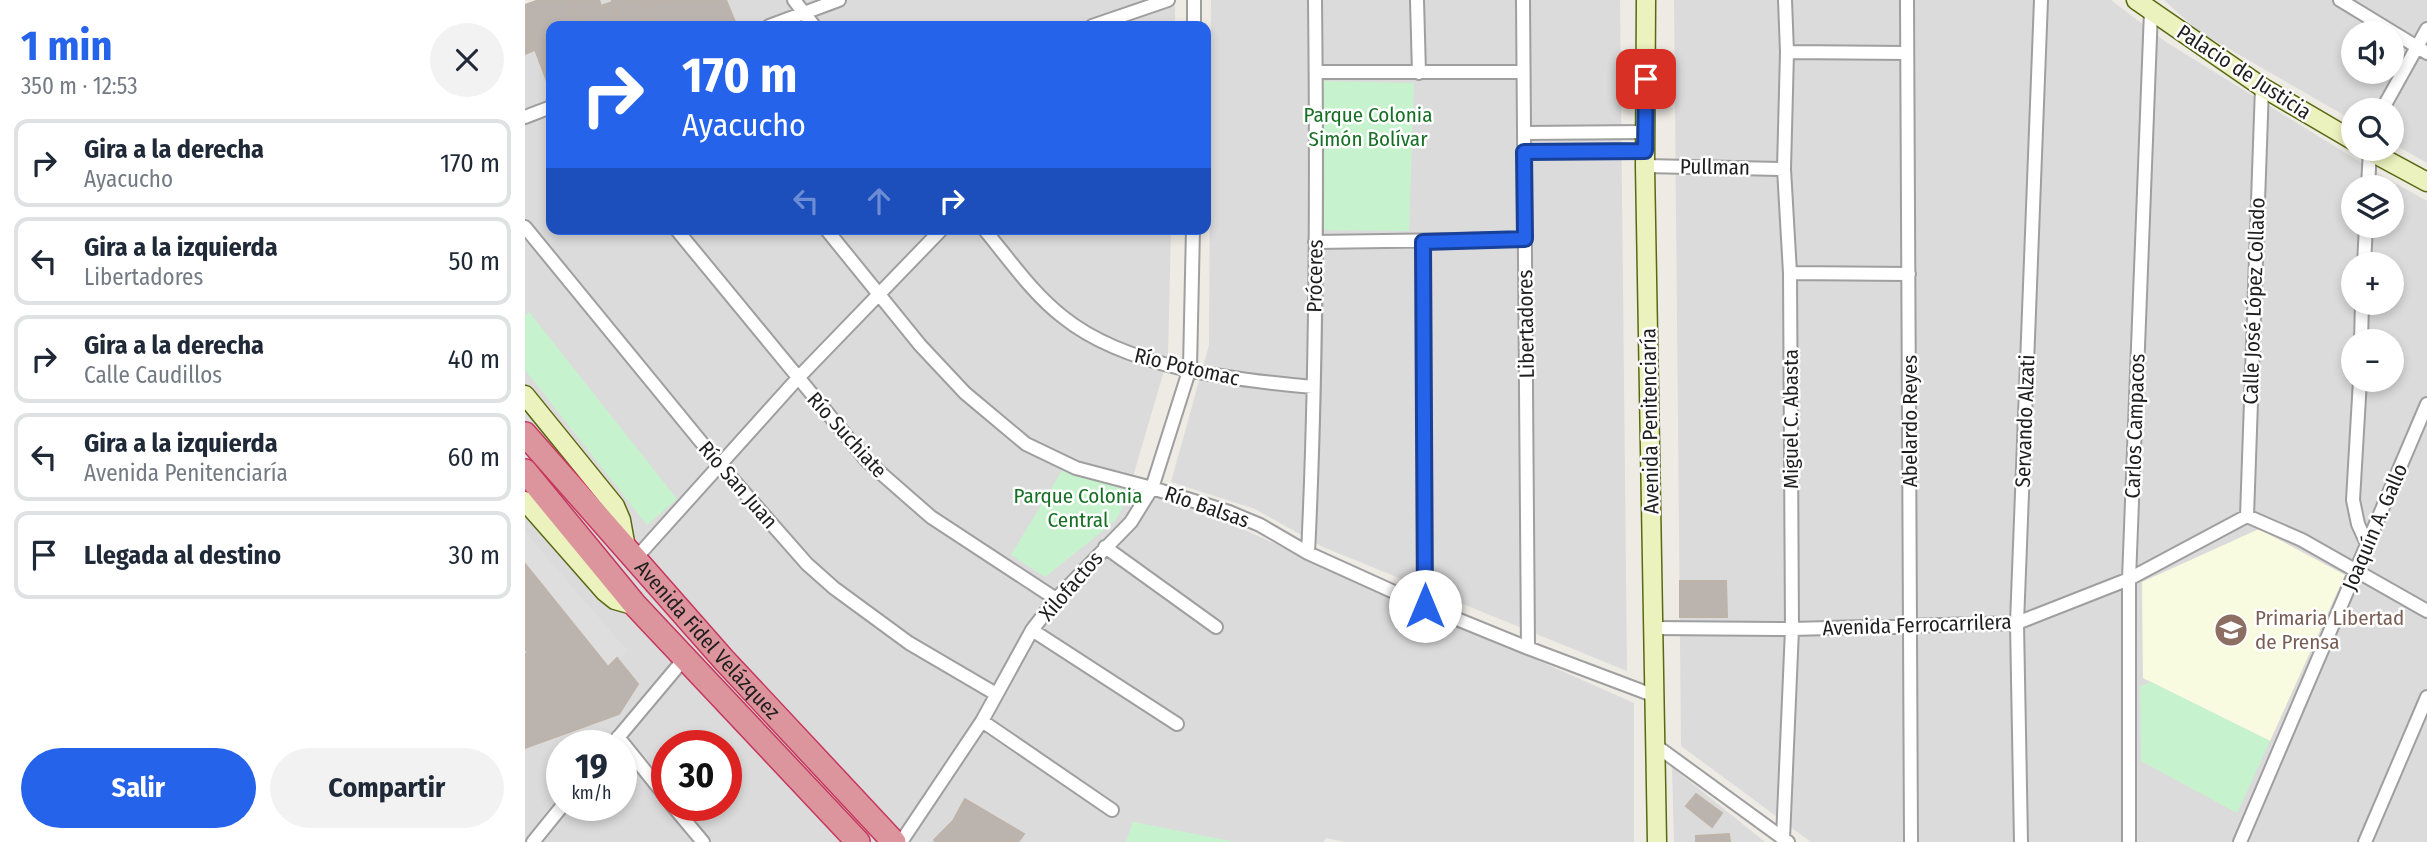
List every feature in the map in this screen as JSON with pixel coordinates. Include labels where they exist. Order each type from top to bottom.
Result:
[{"type":"highway","name":"Avenida Fidel Velázquez","points":[[525,434],[724,660],[894,842]]},
{"type":"highway","name":"Avenida Fidel Velázquez","points":[[528,484],[684,659],[858,842]]},
{"type":"street","points":[[794,0],[810,21]]},
{"type":"street","points":[[782,21],[839,0]]},
{"type":"street","points":[[1107,21],[1168,0]]},
{"type":"street","points":[[1193,21],[1194,0]]},
{"type":"street","name":"Próceres","points":[[1308,553],[1315,242],[1315,0]]},
{"type":"street","points":[[1417,0],[1419,73]]},
{"type":"street","name":"Libertadores","points":[[1523,0],[1528,649]]},
{"type":"street","name":"Avenida Penitenciaría","points":[[1647,0],[1645,158],[1657,842]]},
{"type":"street","name":"Miguel C. Abasta","points":[[1785,0],[1787,52],[1784,169],[1790,273],[1792,629],[1786,840]]},
{"type":"street","name":"Abelardo Reyes","points":[[1907,0],[1911,842]]},
{"type":"street","name":"Servando Alzati","points":[[2021,842],[2017,623],[2041,0]]},
{"type":"street","points":[[2340,0],[2422,50]]},
{"type":"street","name":"Palacio de Justicia","points":[[2144,6],[2262,87],[2341,133]]},
{"type":"street","name":"Carlos Campacos","points":[[2129,842],[2129,579],[2144,6]]},
{"type":"street","points":[[2390,98],[2422,50],[2427,29]]},
{"type":"street","points":[[1787,52],[1907,54]]},
{"type":"street","points":[[1316,72],[1523,72]]},
{"type":"street","name":"Calle José López Collado","points":[[2247,516],[2262,87]]},
{"type":"street","points":[[525,117],[546,109]]},
{"type":"street","points":[[1524,133],[1645,132]]},
{"type":"street","name":"Pullman","points":[[1524,152],[1784,169]]},
{"type":"street","points":[[2390,161],[2427,182]]},
{"type":"street","name":"Río San Juan","points":[[525,227],[720,465],[807,564],[834,588],[909,643],[996,694]]},
{"type":"street","name":"Río Suchiate","points":[[681,235],[867,461],[931,517],[1056,599]]},
{"type":"street","name":"Río Balsas","points":[[831,235],[920,345],[965,393],[1026,444],[1076,468],[1229,512],[1260,525],[1308,553],[1425,606],[1528,649],[1654,696]]},
{"type":"street","points":[[525,395],[615,506],[631,553],[720,465],[877,293],[935,235]]},
{"type":"street","name":"Río Potomac","points":[[989,235],[1042,299],[1081,330],[1139,358],[1247,381],[1313,387]]},
{"type":"street","name":"Xilofactos","points":[[901,842],[982,721],[1033,630],[1056,599],[1131,522],[1152,488],[1190,369],[1193,235]]},
{"type":"street","points":[[1315,242],[1525,239]]},
{"type":"street","points":[[1423,242],[1425,606]]},
{"type":"street","points":[[1790,273],[1909,274]]},
{"type":"street","points":[[2359,392],[2353,500],[2358,524],[2367,544]]},
{"type":"street","name":"Joaquín A. Gallo","points":[[2239,842],[2427,404]]},
{"type":"street","points":[[2247,516],[2302,540],[2427,611]]},
{"type":"street","name":"Avenida Ferrocarrilera","points":[[1653,628],[1792,629],[2017,623],[2129,579],[2247,516]]},
{"type":"street","points":[[1105,547],[1216,627]]},
{"type":"street","points":[[1033,630],[1177,724]]},
{"type":"street","points":[[624,730],[684,659]]},
{"type":"street","points":[[2365,842],[2427,697]]},
{"type":"street","points":[[982,721],[1112,810]]},
{"type":"street","points":[[1655,745],[1786,840]]},
{"type":"street","points":[[637,765],[651,780]]},
{"type":"street","points":[[525,828],[538,840],[552,821]]},
{"type":"street","points":[[685,821],[703,842]]},
{"type":"shaded area","points":[[539,0],[1175,0],[1175,21],[546,21],[546,235],[1171,235],[1168,357],[1132,480],[1634,703],[1634,842],[1345,842],[1326,838],[1323,842],[525,842],[525,5]]},
{"type":"shaded area","points":[[1211,0],[1620,0],[1627,671],[1323,547],[1255,509],[1171,482],[1209,345]]},
{"type":"shaded area","points":[[1674,0],[2111,0],[2166,42],[2341,150],[2341,161],[2358,161],[2381,175],[2341,175],[2341,238],[2404,238],[2404,188],[2427,201],[2427,842],[1811,842],[1681,746]]},
{"type":"shaded area","points":[[2164,0],[2427,0],[2427,163],[2404,150],[2404,98],[2341,98],[2341,114],[2198,31]]},
{"type":"shaded area","name":"Primaria Libertad de Prensa","points":[[2259,529],[2345,575],[2270,741],[2143,678],[2142,582]]},
{"type":"shaded area","points":[[525,532],[628,651],[608,667],[525,564]]},
{"type":"shaded area","points":[[1672,767],[1765,842],[1674,842]]},
{"type":"green space","name":"Parque Colonia Simón Bolívar","points":[[1323,81],[1414,83],[1409,231],[1323,230]]},
{"type":"green space","points":[[529,312],[677,499],[647,525],[525,370],[525,316]]},
{"type":"green space","name":"Parque Colonia Central","points":[[1063,469],[1131,492],[1115,521],[1045,577],[1011,555]]},
{"type":"green space","points":[[2151,682],[2270,741],[2237,813],[2141,761],[2140,686]]},
{"type":"green space","points":[[1134,822],[1235,842],[1126,842]]},
{"type":"building","points":[[539,0],[570,0],[577,21],[546,21],[546,79],[525,23],[525,5]]},
{"type":"building","points":[[570,0],[599,0],[601,6],[612,2],[619,21],[577,21]]},
{"type":"building","points":[[612,0],[642,0],[649,21],[619,21]]},
{"type":"building","points":[[642,0],[669,0],[645,9]]},
{"type":"building","points":[[669,0],[726,0],[735,21],[649,21],[645,9]]},
{"type":"building","points":[[525,23],[535,50],[525,54]]},
{"type":"building","points":[[525,564],[608,667],[617,658],[638,684],[619,714],[575,730],[546,730],[546,740],[525,748],[525,654],[528,653],[525,649]]},
{"type":"building","points":[[1680,581],[1726,581],[1727,617],[1680,617]]},
{"type":"building","points":[[1696,794],[1722,813],[1712,827],[1686,806]]},
{"type":"building","points":[[965,799],[1024,834],[1018,842],[936,842],[934,840],[953,821]]},
{"type":"building","points":[[1729,834],[1730,842],[1696,842],[1696,836]]},
{"type":"place","name":"Primaria Libertad de Prensa","points":[[2231,630]]},
{"type":"route","points":[[1425,606],[1423,242],[1525,239],[1524,152],[1645,151],[1646,79]]}]
